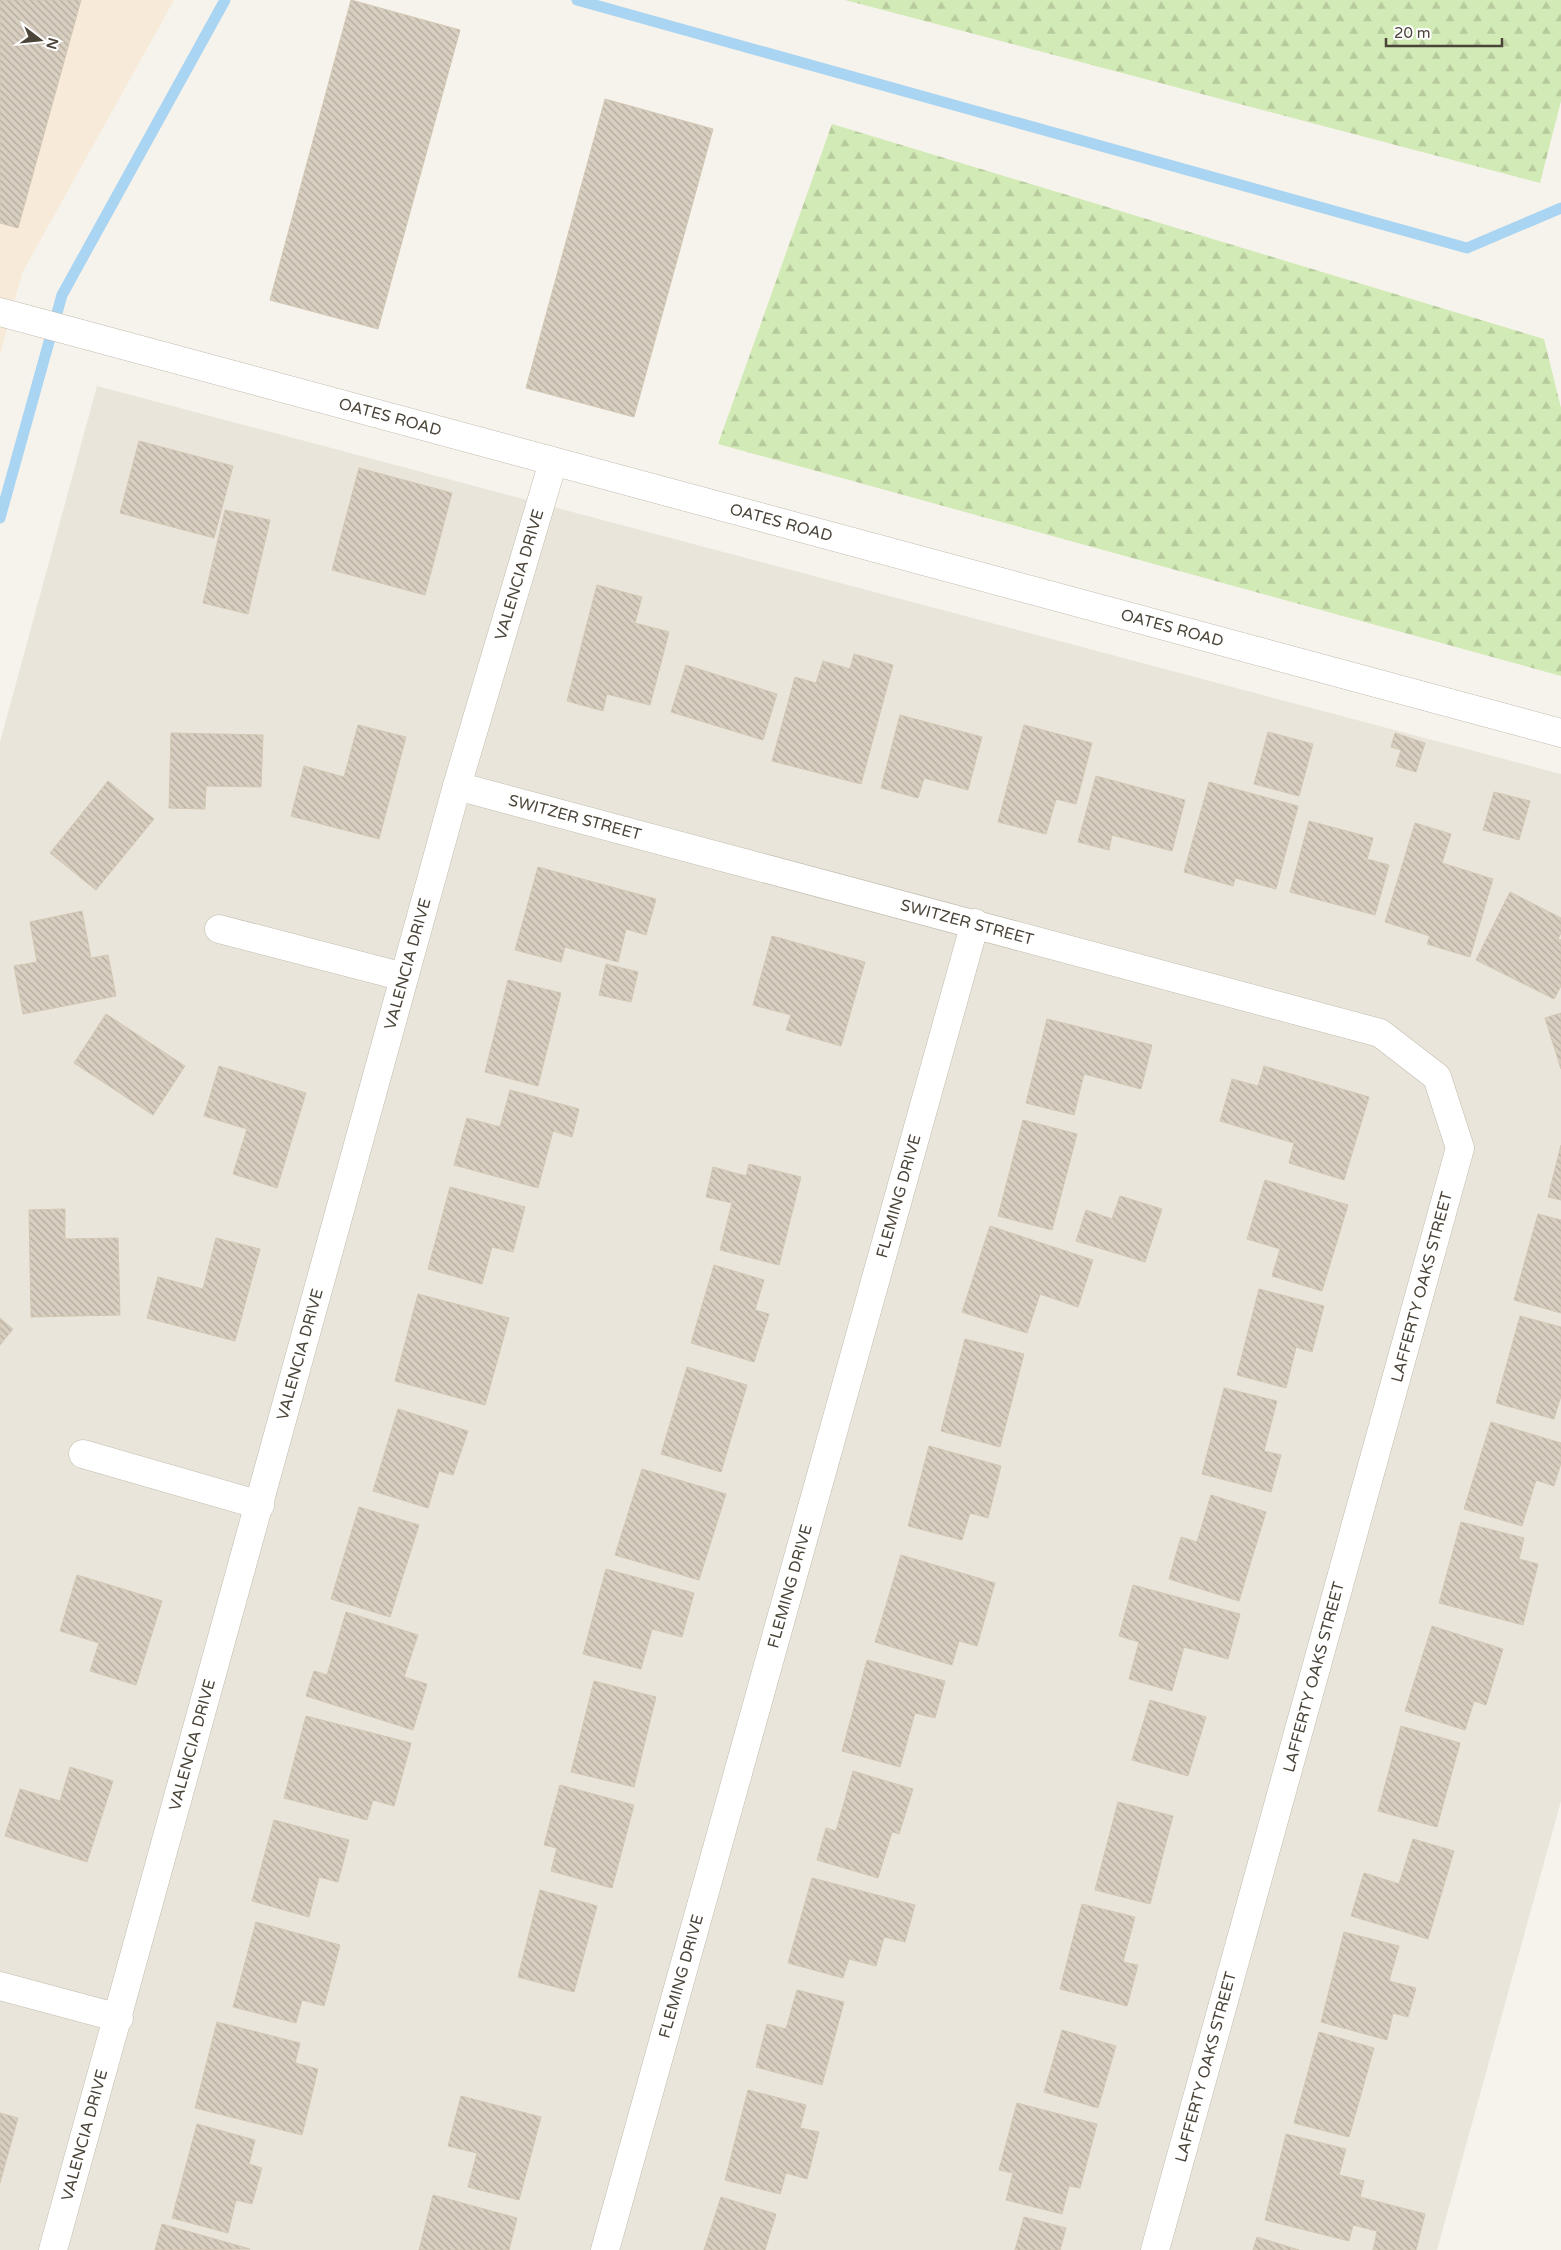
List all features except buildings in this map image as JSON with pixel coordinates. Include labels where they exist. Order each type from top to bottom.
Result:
[{"type":"street","name":"OATES ROAD","points":[[5,313],[1561,733]]},
{"type":"street","name":"VALENCIA DRIVE","points":[[53,2250],[119,2018],[457,786],[553,462]]},
{"type":"street","name":"SWITZER STREET","points":[[457,786],[975,923],[1380,1033],[1437,1076],[1446,1104]]},
{"type":"street","name":"FLEMING DRIVE","points":[[605,2250],[975,923]]},
{"type":"street","points":[[219,929],[404,977]]},
{"type":"street","name":"LAFFERTY OAKS STREET","points":[[1155,2250],[1460,1148],[1446,1104]]},
{"type":"street","points":[[83,1454],[260,1505]]},
{"type":"street","points":[[0,1986],[119,2018]]},
{"type":"shaded area","points":[[0,0],[174,0],[22,273],[0,355]]},
{"type":"shaded area","points":[[97,386],[1561,774],[1561,1801],[1437,2250],[0,2250],[0,742]]},
{"type":"green space","points":[[845,0],[1561,0],[1561,101],[1540,183]]},
{"type":"green space","points":[[832,124],[1544,339],[1561,408],[1561,676],[718,444]]},
{"type":"waterway","points":[[0,518],[62,295],[225,0]]},
{"type":"waterway","points":[[577,0],[1467,248],[1561,208]]}]
